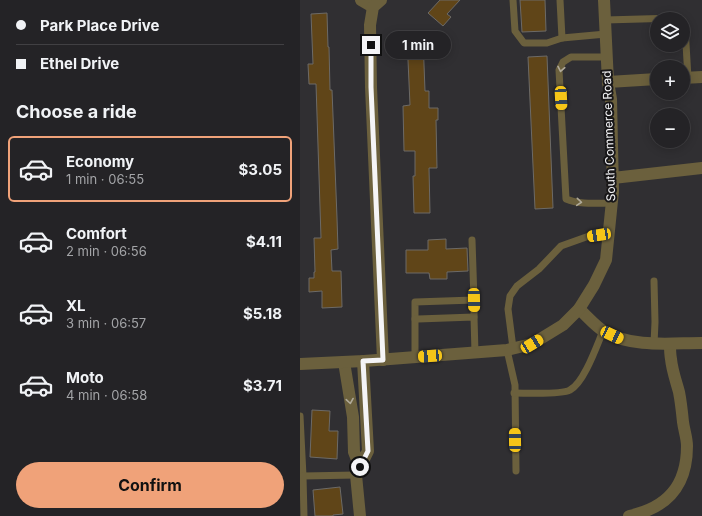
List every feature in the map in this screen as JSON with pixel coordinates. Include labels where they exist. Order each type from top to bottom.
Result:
[{"type":"street","points":[[361,0],[377,3],[370,25],[371,87],[383,360]]},
{"type":"street","name":"South Commerce Road","points":[[300,364],[383,360],[510,349],[532,344],[563,325],[579,309],[594,285],[606,260],[613,191],[611,99],[608,82],[604,0]]},
{"type":"street","points":[[690,78],[702,77]]},
{"type":"street","points":[[608,82],[650,79]]},
{"type":"street","points":[[613,178],[702,168]]},
{"type":"street","points":[[579,309],[603,331],[621,339],[654,344],[702,343]]},
{"type":"street","points":[[629,516],[648,510],[670,497],[684,474],[687,445],[679,393],[671,360],[670,344]]},
{"type":"street","points":[[358,471],[368,451],[363,361]]},
{"type":"street","points":[[344,362],[352,417],[354,452],[358,471],[360,516]]},
{"type":"lane","points":[[514,0],[515,31],[524,43],[547,43],[562,38],[606,34]]},
{"type":"lane","points":[[560,0],[562,38]]},
{"type":"lane","points":[[605,20],[650,19]]},
{"type":"lane","points":[[607,57],[571,57],[563,62],[559,70],[566,198],[573,202],[612,203]]},
{"type":"lane","points":[[516,471],[515,385],[510,349],[508,309],[510,296],[517,286],[539,269],[561,246],[589,236],[609,233]]},
{"type":"lane","points":[[472,240],[475,353]]},
{"type":"lane","points":[[654,281],[654,344]]},
{"type":"lane","points":[[415,357],[415,302],[474,300]]},
{"type":"lane","points":[[415,319],[474,317]]},
{"type":"lane","points":[[514,393],[562,392],[571,390],[579,383],[603,331]]},
{"type":"lane","points":[[300,416],[304,516]]},
{"type":"lane","points":[[303,476],[358,471]]},
{"type":"building","points":[[440,0],[460,0],[447,14],[451,17],[443,26],[428,13]]},
{"type":"building","points":[[520,0],[545,0],[546,31],[522,32]]},
{"type":"building","points":[[327,13],[330,90],[332,90],[338,249],[331,250],[332,271],[341,271],[342,307],[322,308],[322,291],[309,292],[309,278],[314,278],[315,272],[314,238],[321,238],[316,84],[309,84],[308,64],[313,64],[311,14]]},
{"type":"building","points":[[407,38],[423,38],[425,91],[429,91],[429,108],[438,108],[438,120],[436,120],[437,168],[429,168],[430,213],[414,213],[413,176],[415,176],[415,151],[404,151],[403,106],[410,105]]},
{"type":"building","points":[[547,56],[553,208],[535,209],[528,57]]},
{"type":"building","points":[[446,239],[446,249],[467,248],[468,271],[447,272],[447,279],[430,279],[429,273],[406,273],[406,250],[428,250],[428,240]]},
{"type":"building","points":[[312,410],[330,411],[329,431],[338,431],[337,459],[310,457]]},
{"type":"building","points":[[340,487],[343,514],[333,516],[315,516],[313,490]]},
{"type":"route","points":[[360,467],[368,451],[363,361],[383,360],[371,87],[371,45]]}]
